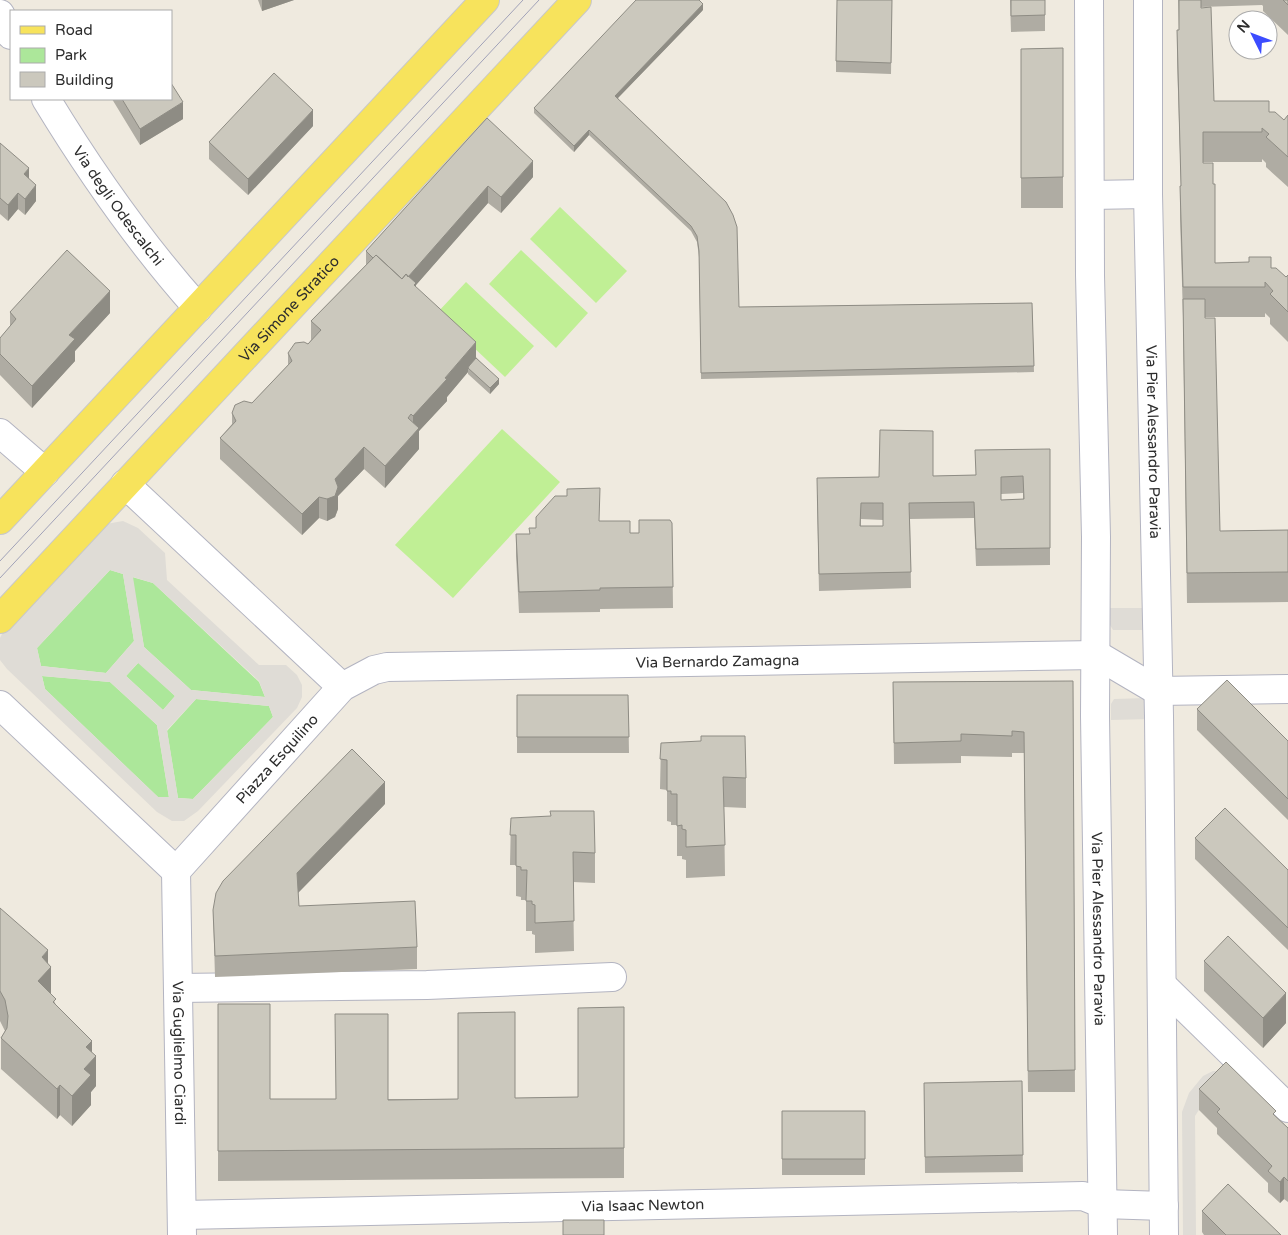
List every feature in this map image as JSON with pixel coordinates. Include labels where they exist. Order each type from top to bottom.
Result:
[{"type":"main road","points":[[0,520],[485,0]]},
{"type":"main road","name":"Via Simone Stratico","points":[[0,619],[577,0]]},
{"type":"street","name":"Via Pier Alessandro Paravia","points":[[1089,0],[1097,655],[1095,716],[1103,1235]]},
{"type":"street","name":"Via Pier Alessandro Paravia","points":[[1148,0],[1148,194],[1158,691],[1164,1235]]},
{"type":"street","points":[[0,14],[10,34]]},
{"type":"street","name":"Via degli Odescalchi","points":[[47,100],[86,166],[134,231],[198,308]]},
{"type":"street","points":[[1090,195],[1148,194]]},
{"type":"street","points":[[0,433],[45,472]]},
{"type":"street","points":[[125,484],[342,687]]},
{"type":"street","points":[[1097,655],[1158,691],[1288,689]]},
{"type":"street","name":"Via Bernardo Zamagna","points":[[342,687],[374,670],[387,666],[1097,655]]},
{"type":"street","name":"Piazza Esquilino","points":[[176,871],[342,687]]},
{"type":"street","points":[[0,705],[176,871]]},
{"type":"street","name":"Via Guglielmo Ciardi","points":[[176,871],[182,1225]]},
{"type":"street","points":[[178,988],[427,985],[612,977]]},
{"type":"street","points":[[1162,985],[1288,1108]]},
{"type":"street","name":"Via Isaac Newton","points":[[182,1225],[1082,1196],[1103,1204]]},
{"type":"street","points":[[1103,1204],[1164,1206]]},
{"type":"green space","points":[[560,207],[627,271],[596,303],[530,239]]},
{"type":"green space","points":[[521,250],[588,313],[556,348],[489,284]]},
{"type":"green space","points":[[466,282],[534,346],[505,377],[437,313]]},
{"type":"green space","points":[[502,429],[560,482],[453,598],[395,545]]},
{"type":"green space","points":[[110,570],[123,574],[134,641],[106,673],[41,666],[37,648]]},
{"type":"green space","points":[[132,577],[153,583],[259,682],[265,697],[191,690],[144,647]]},
{"type":"green space","points":[[139,662],[175,696],[163,710],[126,676]]},
{"type":"green space","points":[[42,676],[110,682],[157,725],[169,798],[158,797],[45,689]]},
{"type":"green space","points":[[196,699],[269,706],[273,717],[193,799],[178,798],[167,731]]},
{"type":"shaded area","points":[[123,521],[138,528],[165,553],[167,580],[259,665],[286,665],[297,675],[302,685],[302,697],[297,708],[198,811],[184,821],[172,821],[157,812],[7,669],[0,660],[0,638],[2,634],[106,524]],"holes":[[[110,570],[123,574],[134,641],[106,673],[41,666],[37,648]],[[133,577],[153,583],[259,681],[265,697],[191,690],[144,647]],[[138,663],[175,696],[163,710],[126,676]],[[42,676],[110,682],[157,725],[169,797],[158,797],[45,689]],[[196,699],[269,706],[273,717],[193,799],[178,798],[167,730]]]},
{"type":"shaded area","points":[[1109,608],[1148,608],[1145,630],[1113,630],[1110,625]]},
{"type":"shaded area","points":[[1146,698],[1150,719],[1111,720],[1111,704],[1114,699]]},
{"type":"shaded area","points":[[1213,1071],[1224,1071],[1195,1116],[1196,1235],[1183,1235],[1182,1112],[1189,1093],[1203,1076]]},
{"type":"building","points":[[636,0],[699,0],[703,4],[615,96],[726,202],[737,227],[739,307],[1032,303],[1034,366],[701,373],[699,251],[697,236],[691,226],[589,130],[574,146],[534,108]]},
{"type":"building","points":[[837,0],[892,0],[891,63],[836,61]]},
{"type":"building","points":[[1011,0],[1045,0],[1045,15],[1011,16]]},
{"type":"building","points":[[1179,0],[1201,0],[1201,8],[1211,7],[1214,101],[1269,101],[1269,112],[1275,112],[1284,120],[1288,115],[1288,157],[1266,137],[1269,134],[1262,128],[1262,132],[1203,132],[1203,163],[1213,163],[1213,184],[1215,184],[1215,263],[1249,262],[1249,257],[1271,257],[1271,268],[1276,268],[1286,277],[1288,275],[1288,312],[1270,294],[1273,291],[1265,282],[1265,287],[1183,287],[1177,30],[1179,30]]},
{"type":"building","points":[[1063,48],[1063,177],[1021,178],[1021,49]]},
{"type":"building","points":[[274,73],[313,110],[248,179],[209,142]]},
{"type":"building","points":[[172,85],[183,102],[140,129],[123,100],[172,100]]},
{"type":"building","points":[[487,118],[533,161],[501,197],[488,186],[408,277],[406,274],[402,279],[376,255],[373,258],[366,251]]},
{"type":"building","points":[[0,143],[29,168],[24,174],[36,185],[25,199],[18,193],[8,205],[0,198]]},
{"type":"building","points":[[67,250],[110,291],[69,335],[75,339],[32,386],[0,354],[0,338],[16,319],[10,312]]},
{"type":"building","points":[[376,255],[402,279],[406,274],[416,283],[414,285],[476,342],[445,378],[447,379],[413,416],[411,414],[408,418],[419,428],[385,466],[364,447],[335,479],[338,487],[335,496],[327,499],[319,497],[302,514],[220,438],[236,421],[232,413],[235,405],[244,401],[252,403],[292,361],[288,353],[295,343],[304,342],[308,344],[321,330],[311,321]]},
{"type":"building","points":[[1183,299],[1205,299],[1205,318],[1215,318],[1220,531],[1288,530],[1288,572],[1187,573]]},
{"type":"building","points":[[476,358],[499,379],[490,388],[468,368]]},
{"type":"building","points":[[880,430],[933,431],[933,476],[976,475],[975,450],[1050,449],[1050,548],[976,549],[974,502],[909,503],[911,572],[819,574],[817,478],[879,477]],"holes":[[[1023,476],[1024,499],[1001,500],[1001,477]],[[861,503],[883,503],[883,526],[860,526]]]},
{"type":"building","points":[[600,488],[599,521],[630,521],[630,533],[639,533],[639,520],[670,520],[672,523],[673,587],[519,592],[516,534],[530,534],[529,528],[536,528],[536,517],[555,496],[567,496],[567,489]]},
{"type":"building","points":[[1227,680],[1288,741],[1288,799],[1197,709]]},
{"type":"building","points":[[1073,681],[1075,1070],[1028,1071],[1024,732],[1012,731],[1012,736],[961,734],[961,741],[894,743],[893,682]]},
{"type":"building","points":[[517,695],[628,695],[629,737],[517,737]]},
{"type":"building","points":[[701,736],[745,736],[746,778],[723,777],[725,845],[686,847],[686,830],[682,829],[682,825],[677,826],[677,794],[671,794],[671,791],[667,791],[667,760],[660,759],[661,743],[701,741]]},
{"type":"building","points":[[352,749],[385,782],[297,873],[299,906],[415,901],[417,947],[215,956],[213,910],[216,893],[223,881]]},
{"type":"building","points":[[1225,808],[1288,870],[1288,928],[1195,838]]},
{"type":"building","points":[[550,811],[594,811],[595,853],[573,852],[574,921],[535,923],[535,905],[532,904],[532,901],[526,901],[527,870],[521,870],[521,867],[516,866],[516,835],[510,835],[511,818],[551,816]]},
{"type":"building","points":[[0,908],[48,950],[42,957],[51,967],[38,981],[56,999],[53,1002],[92,1041],[86,1047],[96,1056],[84,1069],[91,1075],[72,1096],[60,1085],[57,1089],[1,1038],[7,1028],[8,1016],[5,1000],[0,991]]},
{"type":"building","points":[[1228,936],[1286,993],[1263,1018],[1204,961]]},
{"type":"building","points":[[218,1004],[270,1004],[270,1099],[336,1099],[335,1014],[388,1014],[388,1100],[458,1099],[458,1013],[515,1012],[515,1098],[578,1097],[578,1008],[624,1007],[624,1148],[218,1151]]},
{"type":"building","points":[[1226,1062],[1276,1111],[1273,1114],[1288,1128],[1288,1181],[1284,1177],[1280,1182],[1268,1171],[1272,1166],[1217,1112],[1220,1109],[1199,1089]]},
{"type":"building","points":[[1022,1081],[1023,1155],[925,1157],[924,1083]]},
{"type":"building","points":[[782,1111],[865,1111],[865,1159],[782,1159]]},
{"type":"building","points":[[1228,1184],[1281,1235],[1226,1235],[1202,1211]]},
{"type":"building","points":[[563,1220],[604,1220],[604,1235],[563,1235]]},
{"type":"tram line","points":[[0,561],[523,0]]},
{"type":"tram line","points":[[0,578],[539,0]]}]
